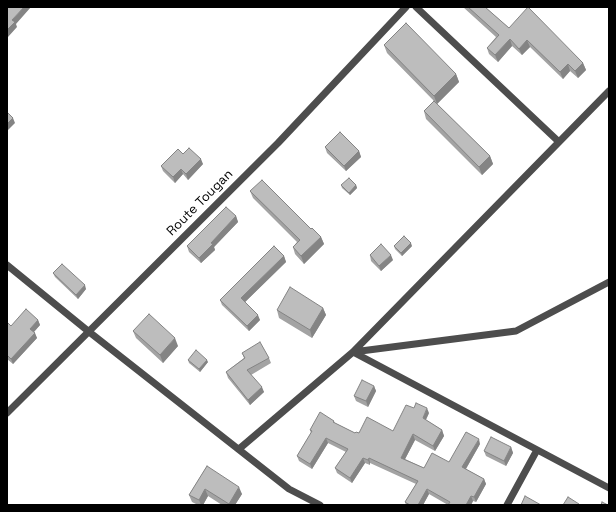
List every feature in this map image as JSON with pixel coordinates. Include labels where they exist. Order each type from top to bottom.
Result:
[{"type":"street","name":"Route Tougan","points":[[7,413],[278,142],[406,7]]},
{"type":"street","points":[[416,7],[559,142]]},
{"type":"street","points":[[239,449],[353,352],[609,91]]},
{"type":"street","points":[[7,265],[88,331],[289,489],[320,505]]},
{"type":"street","points":[[353,352],[516,331],[609,282]]},
{"type":"street","points":[[353,352],[609,488]]},
{"type":"street","points":[[506,505],[537,450]]},
{"type":"building","points":[[7,7],[24,7],[12,20],[15,22],[7,30]]},
{"type":"building","points":[[468,7],[485,7],[509,28],[528,7],[583,63],[575,71],[568,64],[560,72],[527,40],[519,49],[510,39],[495,55],[487,48],[499,35]]},
{"type":"building","points":[[406,23],[456,74],[434,96],[384,45]]},
{"type":"building","points":[[434,101],[490,156],[479,167],[424,111]]},
{"type":"building","points":[[7,112],[13,118],[7,124]]},
{"type":"building","points":[[340,132],[359,151],[344,166],[325,147]]},
{"type":"building","points":[[189,148],[201,159],[186,174],[181,169],[173,177],[161,166],[178,149],[183,154]]},
{"type":"building","points":[[349,178],[356,185],[349,193],[341,185]]},
{"type":"building","points":[[262,180],[321,237],[301,256],[293,247],[300,240],[250,191]]},
{"type":"building","points":[[226,207],[236,216],[211,243],[213,244],[199,258],[187,246]]},
{"type":"building","points":[[404,236],[411,243],[401,253],[394,246]]},
{"type":"building","points":[[381,244],[391,255],[379,266],[370,255]]},
{"type":"building","points":[[274,246],[284,256],[241,298],[258,315],[247,326],[220,300]]},
{"type":"building","points":[[62,264],[85,285],[76,295],[53,273]]},
{"type":"building","points":[[290,287],[323,308],[310,330],[277,310]]},
{"type":"building","points":[[26,309],[38,320],[30,329],[35,333],[11,359],[7,355],[7,322],[11,326]]},
{"type":"building","points":[[149,314],[175,338],[160,355],[133,331]]},
{"type":"building","points":[[260,342],[269,358],[247,370],[262,387],[248,400],[226,372],[245,358],[242,353]]},
{"type":"building","points":[[196,350],[207,360],[199,369],[188,360]]},
{"type":"building","points":[[362,380],[374,386],[366,401],[354,396]]},
{"type":"building","points":[[416,403],[427,408],[423,418],[442,430],[433,446],[413,434],[401,458],[424,468],[432,453],[449,462],[466,432],[479,439],[462,467],[484,479],[474,497],[471,496],[466,505],[448,505],[450,502],[427,489],[418,505],[410,505],[405,502],[418,481],[369,458],[368,460],[363,458],[350,478],[335,468],[348,449],[326,438],[310,464],[297,456],[312,431],[310,430],[320,412],[334,421],[333,422],[355,433],[359,433],[367,417],[393,431],[406,405],[414,408]]},
{"type":"building","points":[[491,437],[511,447],[504,461],[484,451]]},
{"type":"building","points":[[207,466],[239,487],[229,504],[205,489],[199,500],[189,495]]},
{"type":"building","points":[[525,496],[541,505],[521,505]]},
{"type":"building","points":[[568,497],[579,504],[563,505]]},
{"type":"building","points":[[602,502],[608,505],[601,505]]}]
